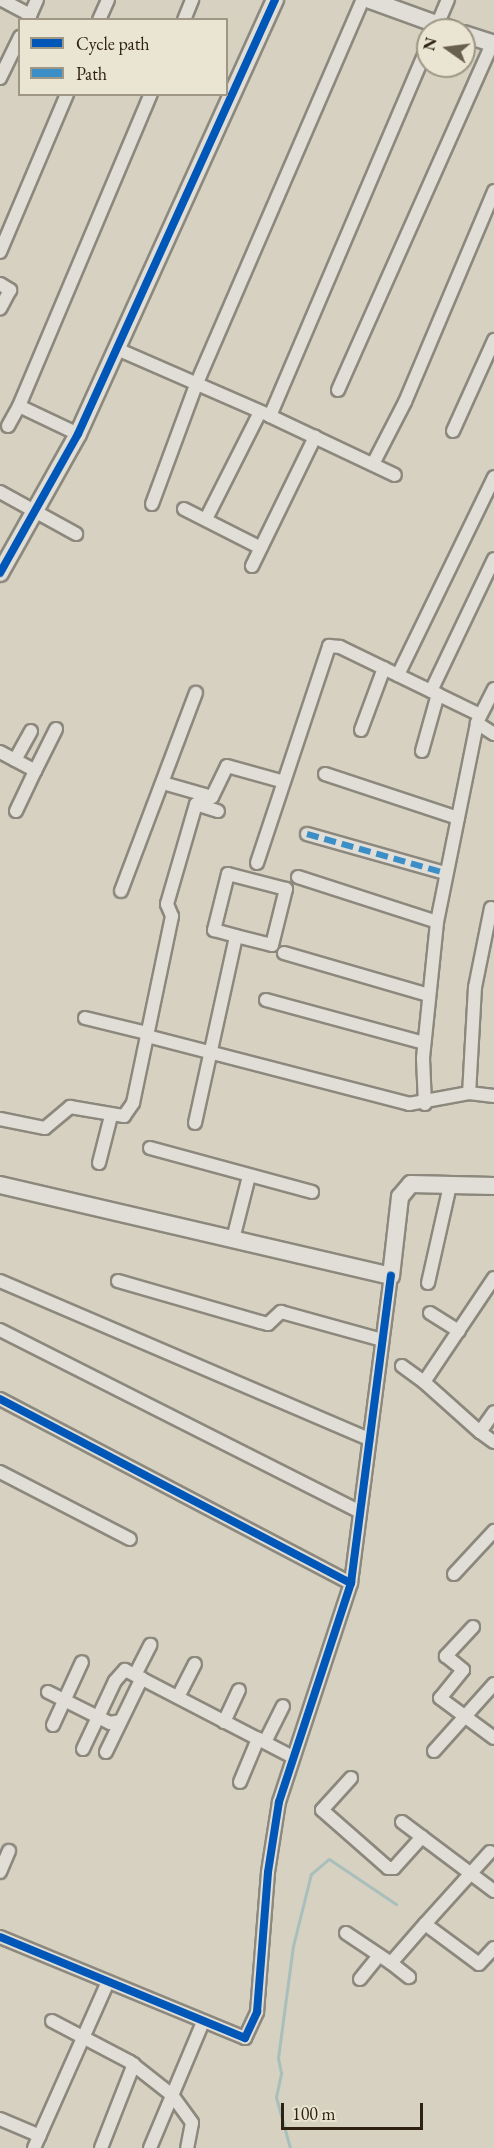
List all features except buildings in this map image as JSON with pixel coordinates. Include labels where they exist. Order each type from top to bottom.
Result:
[{"type":"street","points":[[3,0],[29,17],[37,0]]},
{"type":"street","points":[[100,18],[108,0]]},
{"type":"street","points":[[185,18],[192,0]]},
{"type":"street","points":[[0,573],[36,510],[60,459],[78,434],[275,0]]},
{"type":"street","points":[[152,504],[196,385],[363,0]]},
{"type":"street","points":[[370,0],[416,19]]},
{"type":"street","points":[[440,18],[448,0]]},
{"type":"street","points":[[338,390],[493,44],[476,38]]},
{"type":"street","points":[[0,78],[18,41]]},
{"type":"street","points":[[206,519],[265,414],[416,73]]},
{"type":"street","points":[[0,252],[66,96]]},
{"type":"street","points":[[8,426],[19,406],[151,96]]},
{"type":"street","points":[[373,464],[405,402],[494,191]]},
{"type":"street","points":[[0,284],[10,290],[0,309]]},
{"type":"street","points":[[453,431],[494,340]]},
{"type":"street","points":[[117,350],[265,414],[395,475]]},
{"type":"street","points":[[19,406],[78,434]]},
{"type":"street","points":[[252,566],[315,437]]},
{"type":"street","points":[[398,675],[494,477]]},
{"type":"street","points":[[0,492],[76,534]]},
{"type":"street","points":[[184,509],[261,548]]},
{"type":"street","points":[[422,751],[438,678],[494,559]]},
{"type":"street","points":[[257,863],[281,781],[328,646],[384,668],[467,708],[494,734]]},
{"type":"street","points":[[361,730],[384,668]]},
{"type":"street","points":[[425,1104],[424,1043],[437,922],[445,873],[478,719],[494,689]]},
{"type":"street","points":[[121,891],[196,693]]},
{"type":"street","points":[[16,812],[56,729]]},
{"type":"street","points":[[15,760],[31,731]]},
{"type":"street","points":[[0,752],[36,771]]},
{"type":"street","points":[[163,783],[212,797],[227,766],[281,781]]},
{"type":"street","points":[[325,774],[458,818]]},
{"type":"street","points":[[0,1119],[45,1128],[70,1107],[111,1116],[124,1116],[133,1103],[172,916],[167,904],[196,804],[218,811]]},
{"type":"street","points":[[307,834],[445,873]]},
{"type":"street","points":[[228,874],[286,889],[272,945],[236,936],[214,930],[228,874]]},
{"type":"street","points":[[298,877],[437,922]]},
{"type":"street","points":[[469,1093],[475,987],[491,908]]},
{"type":"street","points":[[195,1123],[236,936]]},
{"type":"street","points":[[284,953],[412,992],[429,995]]},
{"type":"street","points":[[266,1000],[424,1043]]},
{"type":"street","points":[[85,1018],[409,1104],[425,1104],[469,1093],[494,1096]]},
{"type":"street","points":[[99,1163],[111,1116]]},
{"type":"street","points":[[150,1148],[312,1192]]},
{"type":"street","points":[[233,1239],[249,1176]]},
{"type":"street","points":[[0,1937],[107,1984],[245,2038],[257,2012],[272,1841],[293,1757],[351,1583],[400,1197],[411,1184],[494,1186]]},
{"type":"street","points":[[0,1185],[391,1276]]},
{"type":"street","points":[[428,1283],[450,1185]]},
{"type":"street","points":[[424,1382],[494,1278]]},
{"type":"street","points":[[0,1281],[368,1439]]},
{"type":"street","points":[[118,1281],[268,1324],[281,1312],[382,1340]]},
{"type":"street","points":[[430,1313],[459,1331]]},
{"type":"street","points":[[0,1330],[360,1512]]},
{"type":"street","points":[[402,1366],[494,1442]]},
{"type":"street","points":[[0,1399],[351,1583]]},
{"type":"street","points":[[480,1432],[494,1412]]},
{"type":"street","points":[[0,1472],[130,1539]]},
{"type":"street","points":[[454,1574],[494,1531]]},
{"type":"street","points":[[473,1627],[446,1656],[463,1670],[441,1698],[494,1738]]},
{"type":"street","points":[[106,1752],[150,1645]]},
{"type":"street","points":[[53,1725],[82,1662]]},
{"type":"street","points":[[178,1697],[195,1664]]},
{"type":"street","points":[[83,1749],[119,1674],[125,1670],[293,1757]]},
{"type":"street","points":[[434,1751],[494,1684]]},
{"type":"street","points":[[224,1722],[239,1690]]},
{"type":"street","points":[[48,1692],[98,1717],[120,1721]]},
{"type":"street","points":[[240,1782],[261,1741],[283,1706]]},
{"type":"street","points":[[351,1778],[322,1810],[380,1861],[394,1868],[422,1837]]},
{"type":"street","points":[[402,1822],[494,1891]]},
{"type":"street","points":[[0,1872],[9,1851]]},
{"type":"street","points":[[391,1963],[490,1851]]},
{"type":"street","points":[[425,1924],[479,1964],[494,1948]]},
{"type":"street","points":[[346,1933],[409,1977]]},
{"type":"street","points":[[360,1979],[378,1957]]},
{"type":"street","points":[[34,2148],[107,1984]]},
{"type":"street","points":[[52,2021],[134,2064],[172,2095],[192,2122],[187,2148]]},
{"type":"street","points":[[150,2148],[203,2022]]},
{"type":"street","points":[[101,2148],[134,2064]]},
{"type":"street","points":[[0,2119],[40,2136]]},
{"type":"waterway","points":[[290,2148],[276,2097],[281,2073],[278,2058],[293,1946],[311,1874],[329,1859],[396,1904]]},
{"type":"marked path","points":[[307,834],[445,873]]},
{"type":"cycle path","points":[[0,573],[78,434],[275,0]]},
{"type":"cycle path","points":[[0,1399],[351,1583],[391,1276]]},
{"type":"cycle path","points":[[0,1937],[245,2038],[257,2012],[268,1872],[279,1802],[351,1583]]}]
